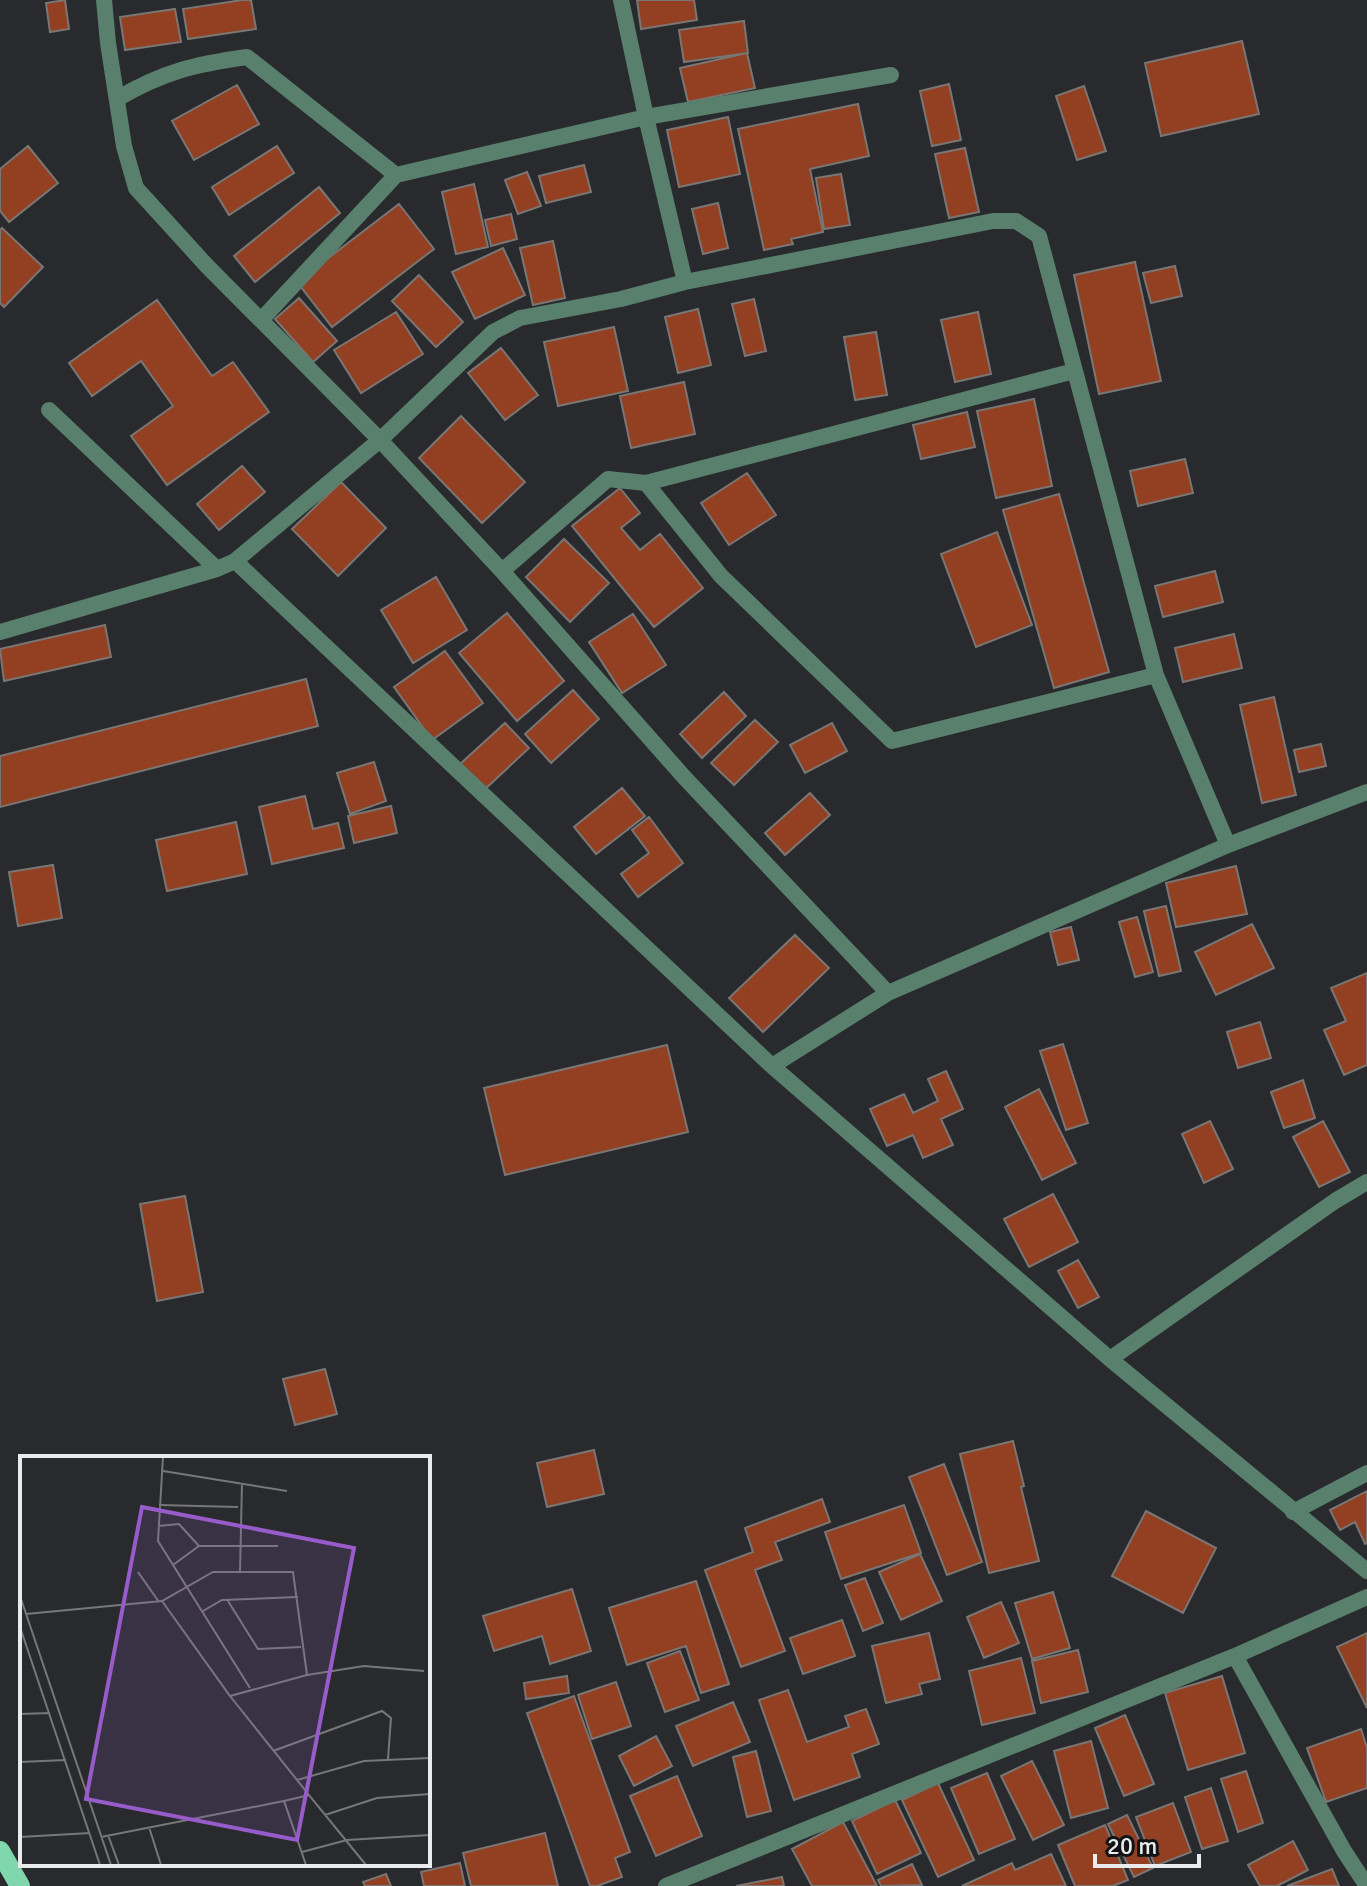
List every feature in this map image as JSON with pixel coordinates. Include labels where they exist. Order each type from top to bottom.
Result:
[{"type":"main road","points":[[0,1851],[20,1886]]},
{"type":"street","points":[[104,0],[124,146],[136,188],[207,266],[380,440],[502,571],[684,777],[888,993]]},
{"type":"street","points":[[621,0],[685,282]]},
{"type":"street","points":[[117,99],[146,82],[198,63],[247,57],[396,175]]},
{"type":"street","points":[[262,319],[396,175],[646,117],[891,75]]},
{"type":"street","points":[[0,632],[217,569],[235,561],[380,440],[493,332],[520,318],[993,221],[1016,221],[1039,236],[1156,675],[1228,845]]},
{"type":"street","points":[[502,571],[608,479],[646,483],[1074,371]]},
{"type":"street","points":[[49,410],[217,569]]},
{"type":"street","points":[[646,483],[721,576],[892,741],[1156,675]]},
{"type":"street","points":[[235,561],[772,1066],[1110,1359],[1367,1571]]},
{"type":"street","points":[[772,1066],[888,993],[1228,845],[1367,792]]},
{"type":"street","points":[[1110,1359],[1335,1201],[1367,1182]]},
{"type":"street","points":[[1293,1512],[1367,1473]]},
{"type":"street","points":[[666,1886],[1235,1656],[1367,1597]]},
{"type":"street","points":[[1235,1656],[1344,1851],[1367,1886]]},
{"type":"building","points":[[65,0],[69,29],[50,32],[46,3]]},
{"type":"building","points":[[251,0],[256,29],[188,39],[183,9]]},
{"type":"building","points":[[637,0],[694,0],[697,20],[641,29]]},
{"type":"building","points":[[175,9],[181,42],[125,50],[120,17]]},
{"type":"building","points":[[744,21],[748,53],[684,62],[679,30]]},
{"type":"building","points":[[1242,41],[1259,114],[1161,136],[1145,63]]},
{"type":"building","points":[[747,53],[755,88],[688,102],[680,68]]},
{"type":"building","points":[[949,84],[961,140],[932,146],[920,91]]},
{"type":"building","points":[[237,85],[259,124],[194,160],[172,121]]},
{"type":"building","points":[[1084,86],[1106,151],[1077,160],[1056,96]]},
{"type":"building","points":[[858,104],[869,156],[810,169],[823,232],[791,239],[793,244],[764,250],[738,129]]},
{"type":"building","points":[[728,117],[740,174],[679,187],[667,130]]},
{"type":"building","points":[[28,146],[58,183],[9,222],[0,211],[0,169]]},
{"type":"building","points":[[277,146],[294,173],[229,215],[212,187]]},
{"type":"building","points":[[965,148],[979,212],[949,218],[935,154]]},
{"type":"building","points":[[584,165],[591,192],[546,203],[539,176]]},
{"type":"building","points":[[527,172],[541,206],[518,214],[505,180]]},
{"type":"building","points":[[841,174],[850,225],[824,229],[816,178]]},
{"type":"building","points":[[474,184],[488,247],[456,254],[442,192]]},
{"type":"building","points":[[319,187],[340,213],[255,282],[234,256]]},
{"type":"building","points":[[718,203],[728,248],[703,254],[692,209]]},
{"type":"building","points":[[399,204],[434,249],[332,327],[297,282]]},
{"type":"building","points":[[511,214],[517,239],[491,246],[485,220]]},
{"type":"building","points":[[2,228],[43,267],[4,307],[0,303]]},
{"type":"building","points":[[553,241],[565,298],[533,305],[520,248]]},
{"type":"building","points":[[503,248],[525,295],[475,319],[452,272]]},
{"type":"building","points":[[1135,262],[1161,381],[1099,394],[1074,275]]},
{"type":"building","points":[[1175,266],[1182,296],[1151,303],[1143,273]]},
{"type":"building","points":[[419,275],[463,322],[436,347],[392,301]]},
{"type":"building","points":[[299,298],[337,341],[313,362],[275,319]]},
{"type":"building","points":[[754,299],[766,351],[745,356],[732,304]]},
{"type":"building","points":[[157,300],[212,376],[233,362],[269,412],[167,485],[131,436],[173,406],[141,361],[92,396],[69,363]]},
{"type":"building","points":[[698,309],[711,365],[678,373],[665,317]]},
{"type":"building","points":[[396,312],[423,354],[361,393],[334,350]]},
{"type":"building","points":[[978,312],[991,374],[955,382],[941,320]]},
{"type":"building","points":[[614,327],[628,391],[558,406],[544,342]]},
{"type":"building","points":[[876,332],[887,395],[855,400],[844,337]]},
{"type":"building","points":[[501,348],[538,395],[505,420],[468,373]]},
{"type":"building","points":[[684,382],[695,434],[631,448],[620,396]]},
{"type":"building","points":[[1034,399],[1052,486],[996,498],[977,411]]},
{"type":"building","points":[[967,412],[975,447],[921,459],[913,425]]},
{"type":"building","points":[[461,416],[525,482],[482,523],[419,458]]},
{"type":"building","points":[[1185,459],[1193,493],[1138,506],[1130,471]]},
{"type":"building","points":[[242,466],[265,492],[219,530],[197,504]]},
{"type":"building","points":[[747,473],[776,515],[729,545],[701,503]]},
{"type":"building","points":[[341,482],[386,528],[338,576],[292,529]]},
{"type":"building","points":[[620,488],[640,513],[621,528],[640,550],[660,534],[703,588],[654,627],[572,526]]},
{"type":"building","points":[[1059,494],[1109,672],[1054,688],[1003,510]]},
{"type":"building","points":[[997,532],[1032,625],[976,647],[941,554]]},
{"type":"building","points":[[564,539],[609,583],[570,622],[526,577]]},
{"type":"building","points":[[1215,571],[1223,602],[1163,617],[1155,586]]},
{"type":"building","points":[[436,577],[467,630],[413,663],[381,610]]},
{"type":"building","points":[[507,613],[564,681],[517,721],[459,653]]},
{"type":"building","points":[[633,614],[666,665],[622,693],[589,642]]},
{"type":"building","points":[[105,625],[111,657],[4,681],[0,649]]},
{"type":"building","points":[[1234,634],[1242,668],[1183,682],[1175,648]]},
{"type":"building","points":[[445,651],[483,703],[432,740],[394,687]]},
{"type":"building","points":[[306,679],[318,726],[0,807],[0,756]]},
{"type":"building","points":[[573,690],[599,719],[551,763],[525,734]]},
{"type":"building","points":[[724,692],[746,716],[702,758],[680,734]]},
{"type":"building","points":[[1274,697],[1296,795],[1262,803],[1240,705]]},
{"type":"building","points":[[755,720],[778,742],[734,785],[711,763]]},
{"type":"building","points":[[505,723],[529,748],[483,791],[459,765]]},
{"type":"building","points":[[832,723],[847,751],[805,773],[790,745]]},
{"type":"building","points":[[1321,744],[1326,766],[1299,772],[1294,750]]},
{"type":"building","points":[[374,762],[386,801],[350,814],[337,773]]},
{"type":"building","points":[[622,788],[645,816],[596,854],[574,827]]},
{"type":"building","points":[[810,793],[830,815],[785,855],[765,833]]},
{"type":"building","points":[[305,796],[313,829],[338,823],[344,848],[272,864],[259,807]]},
{"type":"building","points":[[391,806],[397,833],[354,843],[348,816]]},
{"type":"building","points":[[649,817],[683,863],[638,897],[621,874],[649,853],[632,830]]},
{"type":"building","points":[[236,822],[247,874],[167,891],[156,840]]},
{"type":"building","points":[[53,865],[62,918],[18,926],[9,872]]},
{"type":"building","points":[[1236,866],[1247,914],[1176,927],[1166,883]]},
{"type":"building","points":[[1166,906],[1181,971],[1159,976],[1144,911]]},
{"type":"building","points":[[1137,917],[1153,972],[1135,977],[1119,922]]},
{"type":"building","points":[[1252,924],[1274,968],[1216,995],[1195,952]]},
{"type":"building","points":[[1071,927],[1079,960],[1058,965],[1050,932]]},
{"type":"building","points":[[795,935],[829,968],[763,1032],[729,998]]},
{"type":"building","points":[[1367,973],[1367,1065],[1344,1075],[1324,1030],[1346,1021],[1331,988]]},
{"type":"building","points":[[1260,1022],[1271,1058],[1238,1068],[1227,1032]]},
{"type":"building","points":[[1063,1044],[1088,1123],[1066,1130],[1040,1051]]},
{"type":"building","points":[[667,1045],[688,1132],[505,1175],[484,1088]]},
{"type":"building","points":[[946,1071],[963,1109],[941,1119],[953,1145],[923,1158],[913,1135],[887,1146],[870,1109],[904,1094],[913,1113],[938,1101],[928,1079]]},
{"type":"building","points":[[1303,1080],[1315,1118],[1284,1128],[1271,1092]]},
{"type":"building","points":[[1039,1089],[1076,1163],[1042,1180],[1005,1107]]},
{"type":"building","points":[[1210,1121],[1233,1169],[1204,1183],[1182,1134]]},
{"type":"building","points":[[1323,1121],[1350,1172],[1319,1187],[1293,1137]]},
{"type":"building","points":[[1053,1194],[1078,1242],[1029,1267],[1004,1219]]},
{"type":"building","points":[[185,1196],[203,1292],[157,1301],[140,1204]]},
{"type":"building","points":[[1078,1260],[1099,1297],[1078,1308],[1058,1271]]},
{"type":"building","points":[[325,1369],[337,1414],[295,1425],[283,1379]]},
{"type":"building","points":[[1013,1441],[1039,1561],[989,1573],[960,1454]]},
{"type":"building","points":[[594,1450],[604,1494],[547,1507],[537,1463]]},
{"type":"building","points":[[944,1464],[982,1562],[947,1575],[909,1477]]},
{"type":"building","points":[[1367,1491],[1365,1544],[1355,1522],[1340,1530],[1330,1510]]},
{"type":"building","points":[[822,1499],[830,1522],[775,1542],[782,1560],[755,1570],[785,1651],[741,1667],[705,1570],[753,1552],[745,1528]]},
{"type":"building","points":[[904,1505],[921,1553],[841,1579],[825,1532]]},
{"type":"building","points":[[1146,1511],[1216,1548],[1183,1613],[1112,1576]]},
{"type":"building","points":[[920,1554],[942,1601],[901,1620],[879,1572]]},
{"type":"building","points":[[865,1578],[883,1623],[863,1631],[845,1585]]},
{"type":"building","points":[[696,1581],[729,1684],[701,1693],[686,1646],[627,1665],[609,1608]]},
{"type":"building","points":[[572,1589],[591,1651],[550,1664],[542,1636],[494,1651],[483,1616]]},
{"type":"building","points":[[1053,1592],[1070,1648],[1032,1659],[1015,1603]]},
{"type":"building","points":[[1001,1602],[1019,1643],[984,1658],[967,1617]]},
{"type":"building","points":[[842,1620],[855,1656],[803,1674],[790,1638]]},
{"type":"building","points":[[929,1633],[940,1679],[919,1684],[922,1694],[886,1703],[872,1646]]},
{"type":"building","points":[[1367,1633],[1367,1708],[1337,1647]]},
{"type":"building","points":[[1078,1650],[1088,1692],[1041,1703],[1032,1661]]},
{"type":"building","points":[[680,1651],[699,1700],[665,1712],[647,1663]]},
{"type":"building","points":[[1021,1658],[1035,1713],[982,1725],[969,1671]]},
{"type":"building","points":[[567,1676],[569,1693],[526,1699],[524,1683]]},
{"type":"building","points":[[1222,1676],[1245,1753],[1188,1770],[1165,1693]]},
{"type":"building","points":[[616,1682],[631,1726],[592,1739],[578,1695]]},
{"type":"building","points":[[788,1690],[807,1742],[849,1727],[845,1716],[866,1709],[879,1744],[852,1754],[860,1777],[794,1800],[759,1700]]},
{"type":"building","points":[[574,1696],[630,1852],[615,1858],[622,1877],[597,1886],[590,1886],[527,1713]]},
{"type":"building","points":[[733,1702],[750,1742],[693,1766],[676,1726]]},
{"type":"building","points":[[1125,1715],[1154,1784],[1124,1796],[1095,1728]]},
{"type":"building","points":[[1361,1729],[1367,1748],[1367,1788],[1326,1802],[1307,1748]]},
{"type":"building","points":[[656,1736],[672,1766],[634,1786],[619,1756]]},
{"type":"building","points":[[1091,1741],[1108,1808],[1071,1818],[1054,1751]]},
{"type":"building","points":[[756,1751],[771,1811],[747,1817],[733,1757]]},
{"type":"building","points":[[1032,1761],[1064,1825],[1033,1840],[1001,1776]]},
{"type":"building","points":[[1246,1771],[1263,1823],[1238,1832],[1221,1779]]},
{"type":"building","points":[[987,1773],[1015,1839],[979,1854],[951,1788]]},
{"type":"building","points":[[677,1776],[702,1836],[656,1856],[630,1796]]},
{"type":"building","points":[[938,1783],[974,1860],[938,1877],[902,1800]]},
{"type":"building","points":[[1211,1788],[1228,1841],[1202,1849],[1185,1797]]},
{"type":"building","points":[[895,1800],[921,1853],[877,1874],[852,1821]]},
{"type":"building","points":[[1173,1803],[1191,1852],[1155,1866],[1136,1817]]},
{"type":"building","points":[[1127,1815],[1153,1868],[1134,1877],[1108,1824]]},
{"type":"building","points":[[843,1822],[877,1886],[812,1886],[792,1849]]},
{"type":"building","points":[[1105,1825],[1128,1880],[1113,1886],[1075,1886],[1058,1845]]},
{"type":"building","points":[[545,1833],[558,1886],[471,1886],[463,1853]]},
{"type":"building","points":[[1293,1841],[1308,1870],[1277,1886],[1260,1886],[1248,1865]]},
{"type":"building","points":[[1051,1854],[1066,1886],[962,1886],[1012,1863],[1015,1870]]},
{"type":"building","points":[[460,1863],[465,1886],[424,1886],[421,1872]]},
{"type":"building","points":[[912,1864],[922,1885],[881,1886],[878,1880]]},
{"type":"building","points":[[1332,1869],[1339,1886],[1287,1886]]},
{"type":"building","points":[[386,1874],[391,1886],[365,1886],[363,1882]]},
{"type":"building","points":[[782,1877],[784,1886],[736,1886]]}]
